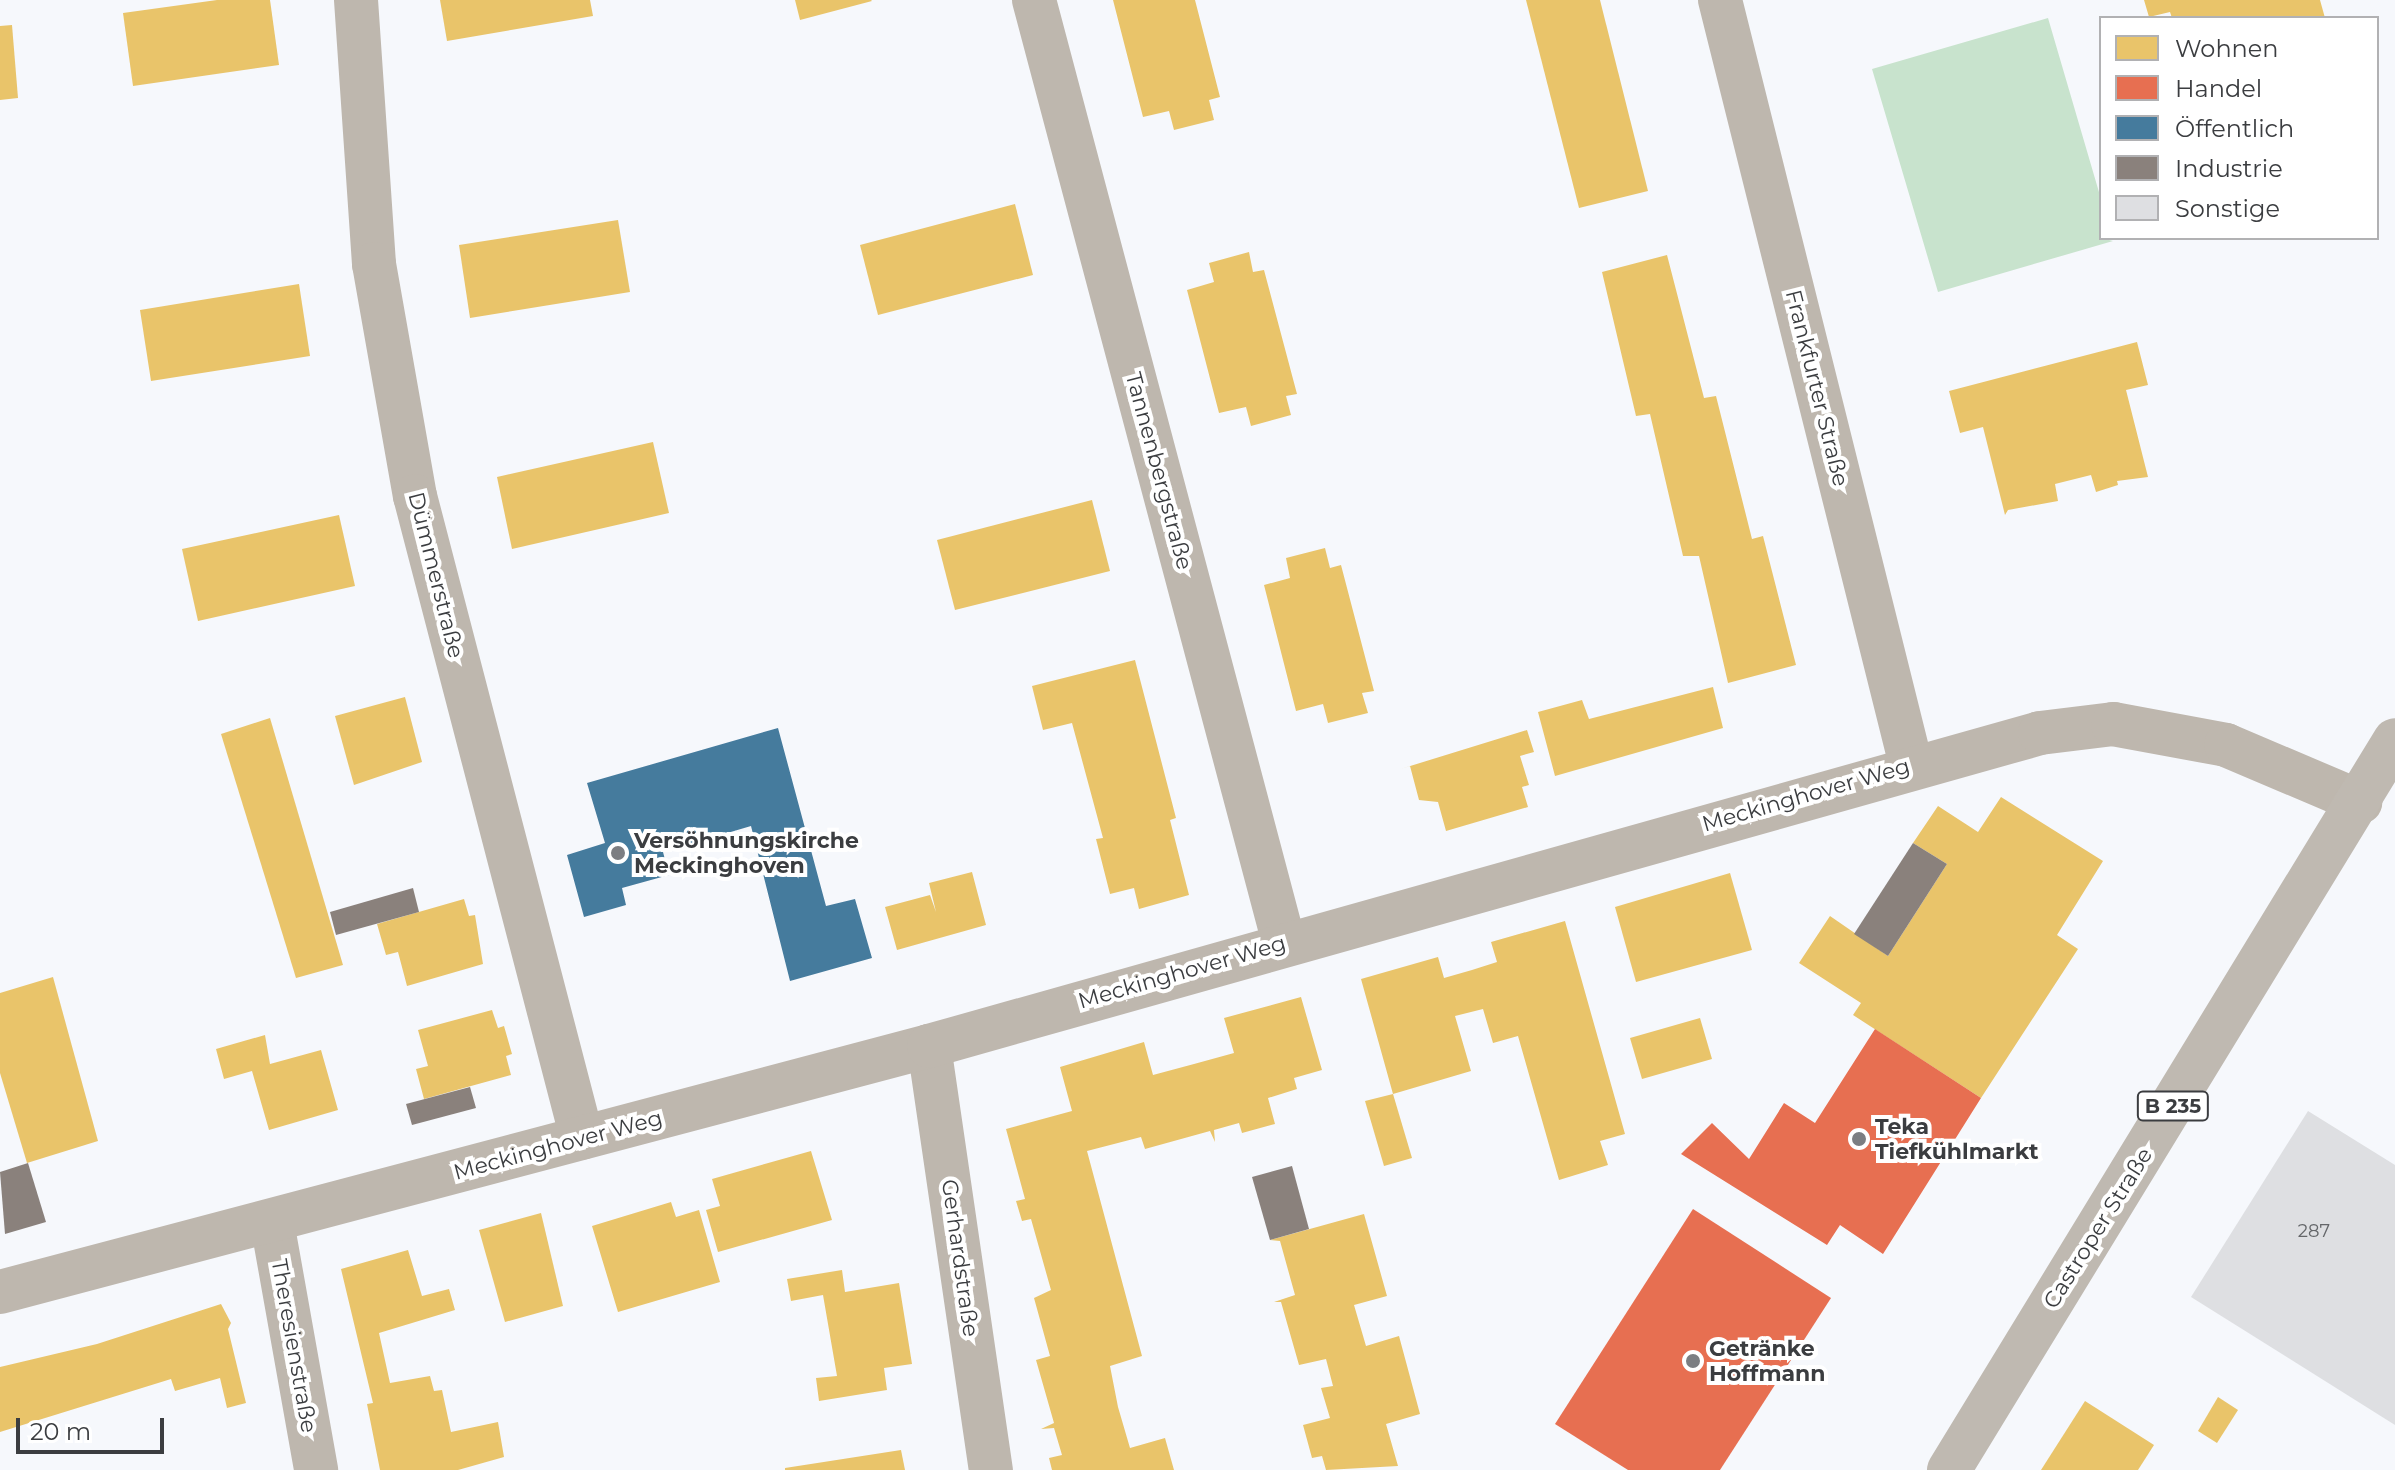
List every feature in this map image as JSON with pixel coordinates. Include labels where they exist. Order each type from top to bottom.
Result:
[{"type":"main road","name":"Castroper Straße","points":[[1949,1470],[2360,802],[2395,740]]},
{"type":"street","name":"Dümmerstraße","points":[[356,0],[374,264],[415,496],[582,1138]]},
{"type":"street","name":"Tannenbergstraße","points":[[1034,0],[1284,943]]},
{"type":"street","name":"Frankfurter Straße","points":[[1732,3],[1911,765]]},
{"type":"street","name":"Meckinghover Weg","points":[[0,1292],[929,1046],[1911,765],[2040,733],[2113,724],[2226,745],[2360,802]]},
{"type":"street","name":"Gerhardstraße","points":[[929,1046],[991,1470]]},
{"type":"street","name":"Theresienstraße","points":[[272,1222],[316,1470]]},
{"type":"green space","points":[[2048,18],[2099,192],[2099,240],[2113,241],[1938,292],[1872,69]]},
{"type":"building: Wohnen","points":[[217,0],[270,0],[279,65],[133,86],[123,13]]},
{"type":"building: Wohnen","points":[[440,0],[590,0],[593,16],[447,41]]},
{"type":"building: Wohnen","points":[[795,0],[871,0],[872,1],[800,20]]},
{"type":"building: Wohnen","points":[[1113,0],[1195,0],[1220,97],[1209,100],[1214,120],[1174,130],[1169,111],[1143,117]]},
{"type":"building: Wohnen","points":[[1526,0],[1600,0],[1648,191],[1579,208]]},
{"type":"building: Wohnen","points":[[2144,0],[2320,0],[2324,16],[2171,16],[2170,12],[2149,16]]},
{"type":"building: Wohnen","points":[[12,25],[18,98],[0,100],[0,26]]},
{"type":"building: Wohnen","points":[[1015,204],[1033,275],[878,315],[860,245]]},
{"type":"building: Wohnen","points":[[618,220],[630,292],[470,318],[459,245]]},
{"type":"building: Wohnen","points":[[1249,252],[1253,272],[1264,270],[1297,394],[1286,396],[1291,415],[1251,426],[1246,407],[1219,413],[1187,290],[1214,282],[1209,263]]},
{"type":"building: Wohnen","points":[[1667,255],[1704,398],[1716,396],[1752,539],[1763,536],[1796,665],[1728,683],[1699,556],[1683,556],[1650,414],[1636,416],[1602,272]]},
{"type":"building: Wohnen","points":[[299,284],[310,356],[151,381],[140,310]]},
{"type":"building: Wohnen","points":[[2137,342],[2148,385],[2126,390],[2148,477],[2117,481],[2118,485],[2096,492],[2091,475],[2055,484],[2058,501],[2008,510],[2005,515],[1983,427],[1960,433],[1949,391]]},
{"type":"building: Wohnen","points":[[653,442],[669,513],[512,549],[497,477]]},
{"type":"building: Wohnen","points":[[1092,500],[1110,571],[955,610],[937,540]]},
{"type":"building: Wohnen","points":[[339,515],[355,586],[198,621],[182,549]]},
{"type":"building: Wohnen","points":[[1325,548],[1330,568],[1341,565],[1374,691],[1362,693],[1368,713],[1328,723],[1323,704],[1296,711],[1264,585],[1290,578],[1286,558]]},
{"type":"building: Wohnen","points":[[1135,660],[1176,818],[1170,820],[1189,895],[1139,909],[1134,888],[1110,894],[1096,839],[1103,838],[1072,723],[1043,730],[1032,686]]},
{"type":"building: Wohnen","points":[[1713,687],[1723,728],[1555,776],[1538,712],[1582,700],[1589,719]]},
{"type":"building: Wohnen","points":[[405,697],[422,762],[354,785],[335,716]]},
{"type":"building: Wohnen","points":[[270,718],[343,965],[296,978],[221,734]]},
{"type":"building: Wohnen","points":[[1527,730],[1534,752],[1520,756],[1529,785],[1522,787],[1528,807],[1446,831],[1438,802],[1419,800],[1410,766]]},
{"type":"building: Wohnen","points":[[2001,797],[2103,861],[2057,935],[2078,949],[1981,1098],[1853,1015],[1861,1003],[1799,963],[1830,916],[1888,956],[1947,864],[1913,843],[1938,806],[1978,832]]},
{"type":"building: Wohnen","points":[[972,872],[986,925],[897,950],[885,907],[930,895],[936,912],[929,883]]},
{"type":"building: Wohnen","points":[[1730,873],[1752,950],[1636,982],[1615,907]]},
{"type":"building: Wohnen","points":[[464,899],[469,916],[475,915],[483,964],[407,986],[398,952],[386,955],[377,924]]},
{"type":"building: Wohnen","points":[[1565,921],[1625,1134],[1600,1141],[1608,1165],[1559,1180],[1518,1036],[1493,1043],[1483,1009],[1455,1016],[1471,1071],[1393,1094],[1361,979],[1438,957],[1444,978],[1497,962],[1491,942]]},
{"type":"building: Wohnen","points":[[53,977],[98,1141],[27,1163],[0,1073],[0,993]]},
{"type":"building: Wohnen","points":[[1301,997],[1322,1070],[1294,1078],[1297,1089],[1268,1098],[1275,1124],[1242,1133],[1239,1123],[1214,1130],[1215,1142],[1210,1131],[1145,1149],[1141,1137],[1087,1151],[1142,1356],[1110,1366],[1118,1407],[1130,1448],[1165,1438],[1174,1470],[1052,1470],[1049,1458],[1062,1455],[1054,1428],[1041,1429],[1054,1423],[1036,1360],[1050,1356],[1034,1298],[1051,1290],[1031,1219],[1022,1221],[1016,1201],[1025,1199],[1006,1129],[1072,1111],[1060,1067],[1144,1042],[1153,1075],[1234,1053],[1224,1018]]},
{"type":"building: Wohnen","points":[[492,1010],[498,1028],[504,1026],[512,1054],[506,1056],[511,1075],[424,1099],[416,1069],[428,1066],[418,1030]]},
{"type":"building: Wohnen","points":[[1700,1018],[1712,1059],[1642,1079],[1630,1038]]},
{"type":"building: Wohnen","points":[[265,1035],[270,1064],[321,1050],[338,1110],[269,1130],[252,1071],[224,1079],[216,1049]]},
{"type":"building: Wohnen","points":[[1393,1094],[1412,1158],[1384,1166],[1365,1101]]},
{"type":"building: Wohnen","points":[[811,1151],[832,1220],[718,1252],[706,1210],[720,1206],[712,1179]]},
{"type":"building: Wohnen","points":[[671,1202],[676,1217],[699,1210],[720,1282],[618,1312],[592,1226]]},
{"type":"building: Wohnen","points":[[541,1213],[563,1306],[505,1322],[479,1230]]},
{"type":"building: Wohnen","points":[[1364,1214],[1387,1296],[1354,1305],[1366,1346],[1399,1336],[1420,1414],[1386,1424],[1398,1466],[1326,1470],[1322,1456],[1312,1458],[1303,1425],[1330,1418],[1321,1388],[1333,1386],[1326,1359],[1299,1365],[1281,1302],[1274,1302],[1295,1295],[1280,1241],[1270,1240]]},
{"type":"building: Wohnen","points":[[408,1250],[422,1296],[449,1289],[455,1310],[379,1333],[390,1383],[430,1376],[434,1391],[442,1390],[451,1432],[498,1422],[504,1457],[458,1470],[380,1470],[367,1404],[373,1403],[341,1269]]},
{"type":"building: Wohnen","points":[[842,1270],[845,1292],[899,1283],[912,1364],[884,1368],[887,1390],[819,1401],[816,1378],[837,1376],[823,1295],[791,1301],[787,1279]]},
{"type":"building: Wohnen","points":[[221,1304],[231,1323],[228,1329],[246,1403],[227,1408],[220,1378],[175,1391],[171,1379],[0,1432],[0,1367],[97,1344]]},
{"type":"building: Wohnen","points":[[2218,1397],[2238,1410],[2217,1443],[2198,1431]]},
{"type":"building: Wohnen","points":[[2085,1401],[2154,1445],[2138,1470],[2041,1470]]},
{"type":"building: Wohnen","points":[[901,1450],[905,1470],[785,1470],[785,1468]]},
{"type":"building: Handel","name":"Teka Tiefkühlmarkt","points":[[1875,1029],[1981,1098],[1883,1254],[1840,1225],[1827,1245],[1681,1154],[1712,1123],[1749,1159],[1784,1103],[1815,1123]]},
{"type":"building: Handel","name":"Getränke Hoffmann","points":[[1693,1209],[1831,1298],[1720,1470],[1628,1470],[1555,1424]]},
{"type":"building: Öffentlich","name":"Versöhnungskirche Meckinghoven","points":[[778,728],[826,906],[855,899],[872,958],[790,981],[751,826],[663,852],[669,875],[622,888],[626,905],[584,917],[567,855],[605,843],[587,783]]},
{"type":"building: Industrie","points":[[1913,843],[1947,864],[1888,956],[1854,934]]},
{"type":"building: Industrie","points":[[413,888],[419,912],[336,935],[330,912]]},
{"type":"building: Industrie","points":[[470,1087],[476,1108],[412,1125],[406,1104]]},
{"type":"building: Industrie","points":[[28,1163],[46,1222],[5,1234],[0,1172]]},
{"type":"building: Industrie","points":[[1292,1166],[1309,1229],[1270,1240],[1252,1177]]},
{"type":"building: Sonstige","points":[[2308,1111],[2395,1165],[2395,1425],[2191,1297]]},
{"type":"place","name":"Versöhnungskirche Meckinghoven","points":[[618,853]]},
{"type":"place","name":"Teka Tiefkühlmarkt","points":[[1859,1139]]},
{"type":"place","name":"Getränke Hoffmann","points":[[1693,1361]]}]
